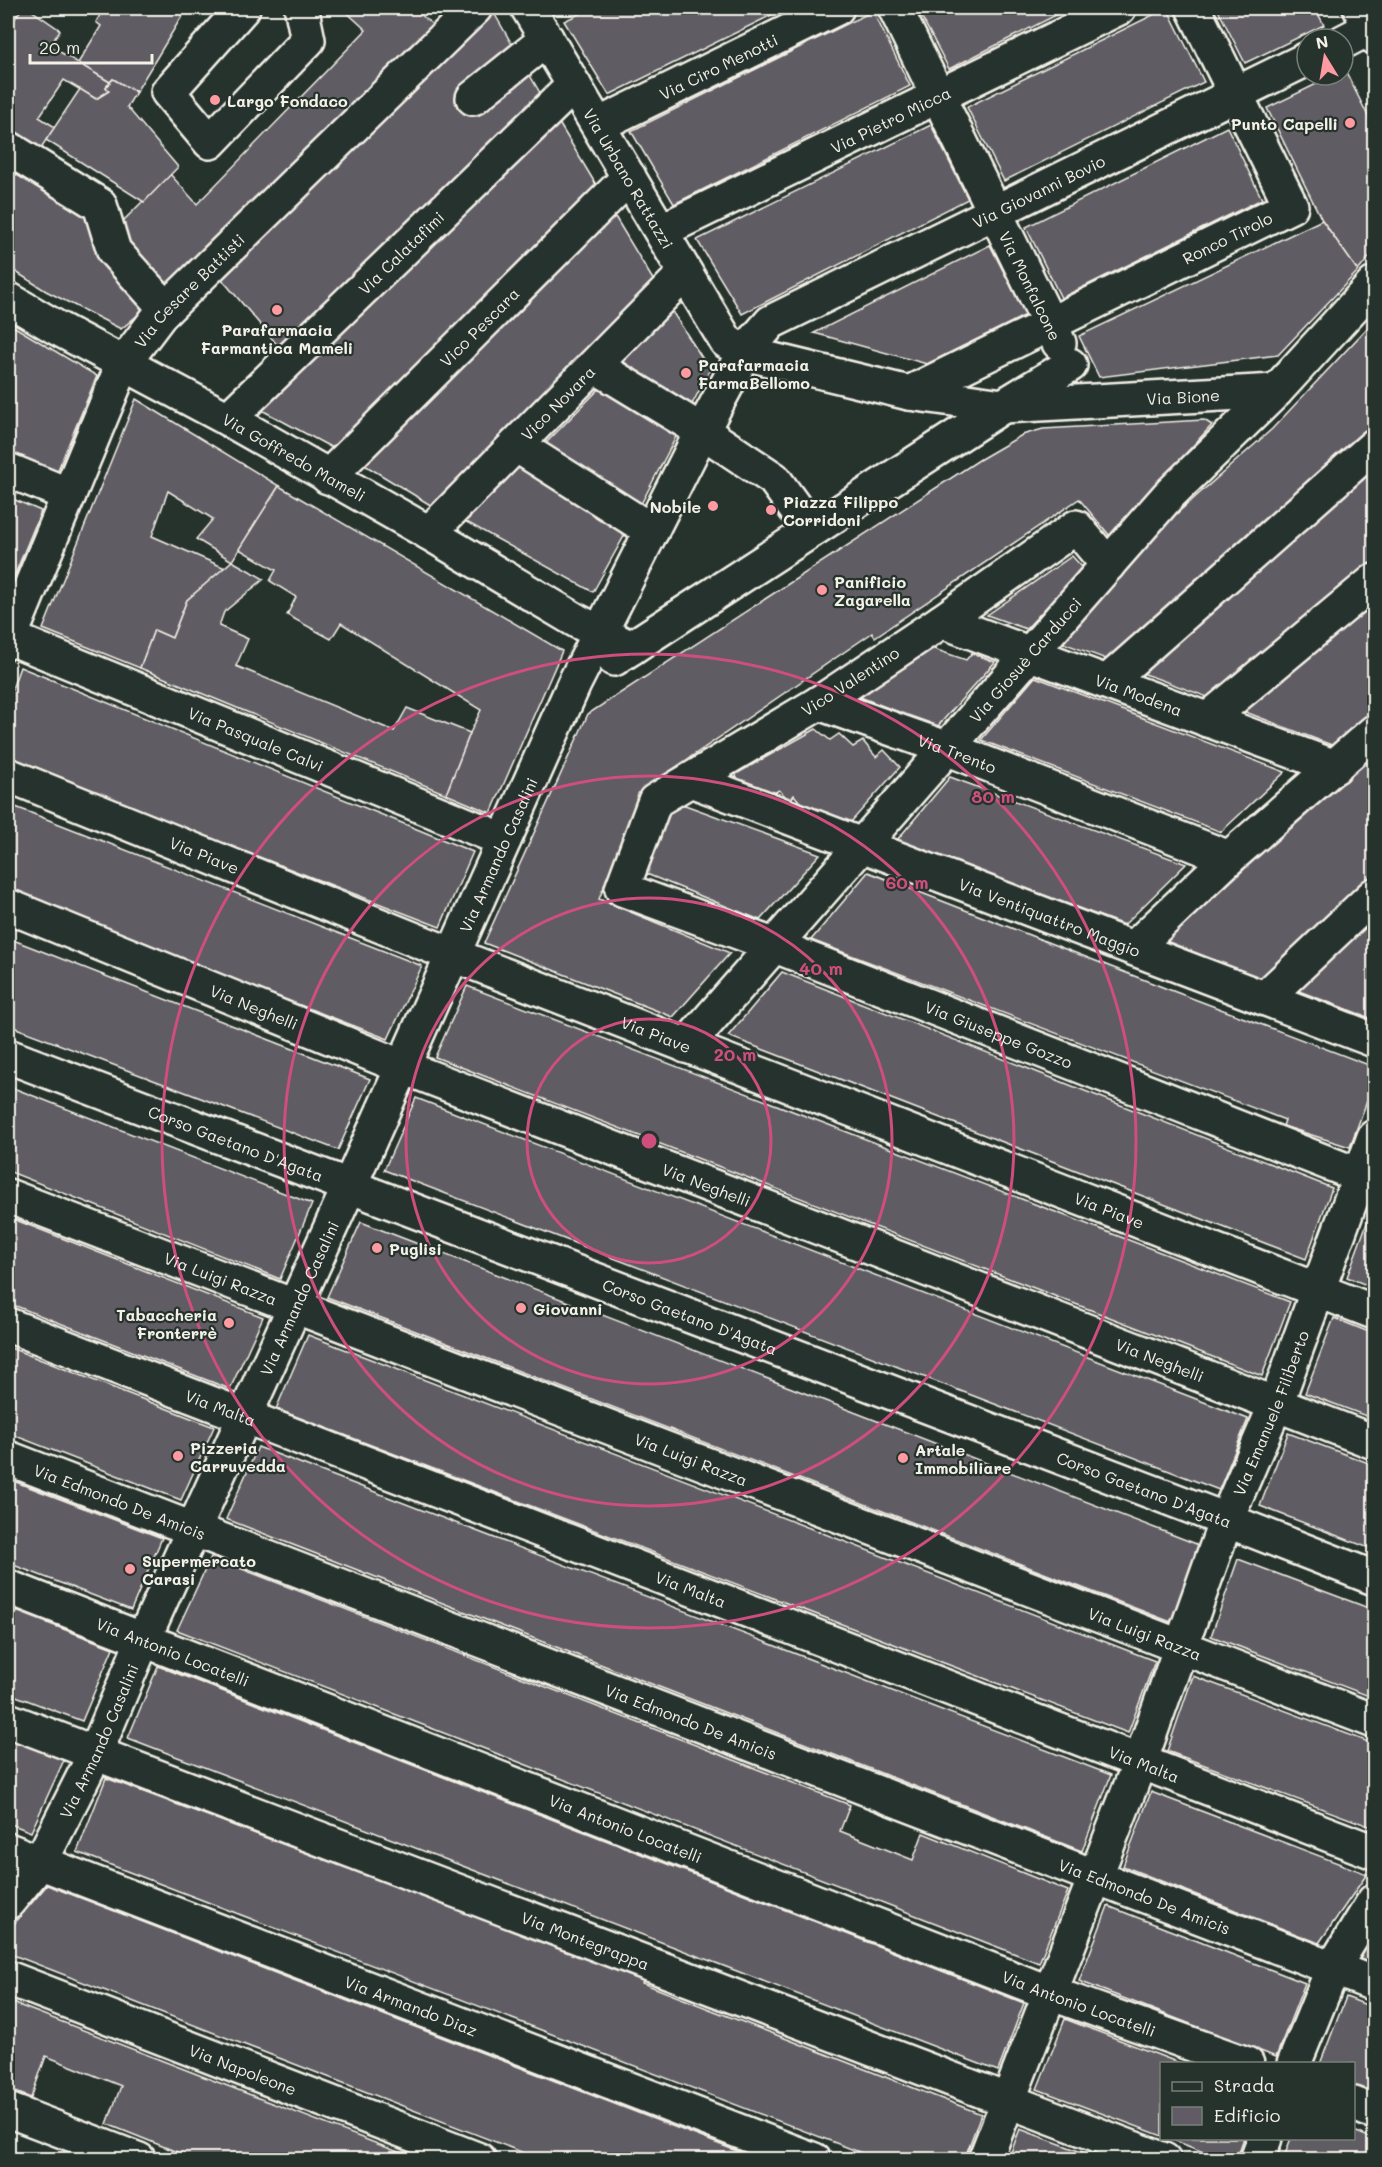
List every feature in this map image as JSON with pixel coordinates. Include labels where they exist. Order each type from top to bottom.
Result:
[{"type":"street","points":[[243,8],[168,92],[210,142],[308,40],[296,9]]},
{"type":"street","name":"Via Cesare Battisti","points":[[8,639],[123,364],[160,315],[472,8]]},
{"type":"street","name":"Via Ciro Menotti","points":[[598,125],[837,8]]},
{"type":"street","name":"Via Monfalcone","points":[[895,8],[1088,400]]},
{"type":"street","name":"Via Pietro Micca","points":[[661,231],[1119,8]]},
{"type":"street","points":[[1193,8],[1236,94]]},
{"type":"street","points":[[473,98],[538,17]]},
{"type":"street","name":"Via Urbano Rattazzi","points":[[538,17],[574,85],[686,273],[735,347]]},
{"type":"street","name":"Via Giovanni Bovio","points":[[771,322],[1295,65]]},
{"type":"street","name":"Via Calatafimi","points":[[228,419],[574,85]]},
{"type":"street","name":"Ronco Tirolo","points":[[1050,324],[1291,206],[1236,94]]},
{"type":"street","points":[[8,147],[100,205],[114,251],[166,309]]},
{"type":"street","name":"Vico Pescara","points":[[328,477],[629,177]]},
{"type":"street","name":"Vico Novara","points":[[429,533],[686,273]]},
{"type":"street","name":"Via Giosuè Carducci","points":[[686,1046],[1168,496],[1276,391],[1374,284]]},
{"type":"street","name":"Via Goffredo Mameli","points":[[8,299],[123,364],[228,419],[631,648]]},
{"type":"street","name":"Via Armando Casalini","points":[[8,1902],[40,1863],[95,1754],[143,1640],[574,684],[589,626],[652,531],[702,431],[735,347],[771,322]]},
{"type":"street","points":[[939,447],[919,395],[1050,324]]},
{"type":"street","name":"Via Bione","points":[[735,347],[919,395],[1002,406],[1276,391]]},
{"type":"street","points":[[574,684],[1002,406],[1070,365]]},
{"type":"street","points":[[595,366],[702,431],[774,479],[811,530]]},
{"type":"street","points":[[516,445],[652,531]]},
{"type":"street","points":[[1107,682],[1374,446]]},
{"type":"street","points":[[8,470],[69,495]]},
{"type":"street","name":"Vico Valentino","points":[[622,889],[656,801],[819,702],[942,621],[1076,527],[1108,565]]},
{"type":"street","points":[[1207,720],[1374,581]]},
{"type":"street","name":"Via Modena","points":[[942,621],[1335,767]]},
{"type":"street","name":"Via Pasquale Calvi","points":[[8,639],[504,840]]},
{"type":"street","name":"Via Trento","points":[[819,702],[946,748],[1229,858]]},
{"type":"street","points":[[1134,948],[1229,858],[1374,732]]},
{"type":"street","name":"Via Piave","points":[[8,775],[453,955],[1374,1312]]},
{"type":"street","name":"Via Ventiquattro Maggio","points":[[691,780],[1265,998],[1372,1036]]},
{"type":"street","name":"Via Giuseppe Gozzo","points":[[622,889],[773,945],[1367,1178]]},
{"type":"street","points":[[1265,998],[1374,895]]},
{"type":"street","name":"Via Neghelli","points":[[8,906],[403,1067],[1374,1442]]},
{"type":"street","name":"Corso Gaetano D'Agata","points":[[8,1056],[1374,1578]]},
{"type":"street","name":"Via Emanuele Filiberto","points":[[985,2160],[1140,1762],[1226,1520],[1276,1404],[1316,1290],[1367,1178],[1374,1137]]},
{"type":"street","name":"Via Luigi Razza","points":[[8,1196],[1374,1720]]},
{"type":"street","name":"Via Malta","points":[[8,1325],[244,1418],[1374,1852]]},
{"type":"street","name":"Via Edmondo De Amicis","points":[[8,1458],[1374,1984]]},
{"type":"street","name":"Via Antonio Locatelli","points":[[8,1587],[1050,1993],[1241,2062]]},
{"type":"street","name":"Via Montegrappa","points":[[8,1720],[1164,2160]]},
{"type":"street","name":"Via Armando Diaz","points":[[8,1850],[814,2160]]},
{"type":"street","points":[[1295,2062],[1333,1968],[1374,1901]]},
{"type":"street","name":"Via Napoleone","points":[[8,1978],[479,2160]]},
{"type":"street","points":[[1355,2105],[1374,2112]]},
{"type":"street","points":[[11,2115],[139,2160]]},
{"type":"street","points":[[1257,2160],[1265,2140]]},
{"type":"building","points":[[22,8],[28,8],[60,30],[50,46],[110,82],[106,87],[109,91],[96,99],[64,80],[39,117],[55,127],[36,155],[8,137],[8,29]]},
{"type":"building","points":[[104,8],[187,8],[136,92],[113,79],[110,82],[78,63],[101,26],[96,22]]},
{"type":"building","points":[[342,8],[413,8],[433,25],[163,289],[111,233],[170,174],[197,204],[366,30]]},
{"type":"building","points":[[592,8],[786,8],[609,95],[564,21]]},
{"type":"building","points":[[917,8],[1070,8],[949,69]]},
{"type":"building","points":[[1167,8],[1204,82],[1004,181],[967,107]]},
{"type":"building","points":[[1217,8],[1315,8],[1324,25],[1295,27],[1295,39],[1245,63]]},
{"type":"building","points":[[873,11],[910,86],[674,204],[631,131]]},
{"type":"building","points":[[494,13],[543,98],[279,347],[220,277]]},
{"type":"building","points":[[113,79],[136,92],[127,107],[178,167],[144,202],[46,140],[80,89],[96,99],[109,91],[106,87]]},
{"type":"building","points":[[1310,87],[1354,87],[1374,128],[1374,251],[1358,271],[1322,220],[1267,108]]},
{"type":"building","points":[[556,118],[598,188],[338,451],[256,407]]},
{"type":"building","points":[[931,125],[968,199],[742,314],[697,240]]},
{"type":"building","points":[[1227,127],[1262,199],[1061,298],[1026,227]]},
{"type":"building","points":[[8,160],[89,211],[151,304],[121,329],[46,291],[8,267]]},
{"type":"building","points":[[611,210],[655,283],[437,509],[358,461]]},
{"type":"building","points":[[1322,220],[1358,271],[1278,355],[1099,377],[1079,336]]},
{"type":"building","points":[[990,245],[1026,315],[927,364],[814,333]]},
{"type":"building","points":[[668,305],[710,370],[689,410],[642,381],[620,357]]},
{"type":"building","points":[[1374,321],[1374,430],[1114,662],[1063,643],[1156,532],[1272,429]]},
{"type":"building","points":[[8,323],[97,376],[57,472],[8,451]]},
{"type":"building","points":[[603,385],[680,429],[640,506],[543,446]]},
{"type":"building","points":[[136,399],[279,486],[232,561],[196,539],[213,519],[168,491],[152,536],[225,568],[187,600],[172,638],[154,630],[140,668],[43,629]]},
{"type":"building","points":[[1204,420],[1212,425],[1110,536],[1079,499],[875,637],[872,633],[644,789],[599,899],[730,953],[673,1017],[484,943],[588,714],[979,460],[1022,435],[1043,429]]},
{"type":"building","points":[[1374,459],[1374,567],[1218,701],[1134,670]]},
{"type":"building","points":[[516,464],[628,529],[593,592],[461,519]]},
{"type":"building","points":[[279,486],[562,651],[491,813],[446,794],[481,710],[341,623],[331,639],[287,615],[296,597],[270,581],[276,570],[239,549]]},
{"type":"building","points":[[8,497],[41,511],[8,591]]},
{"type":"building","points":[[1072,556],[1083,568],[1026,629],[987,615]]},
{"type":"building","points":[[232,561],[264,579],[224,612],[219,626],[248,639],[236,666],[394,731],[407,708],[470,733],[446,794],[140,668],[154,630],[172,638],[187,600]]},
{"type":"building","points":[[1374,592],[1374,719],[1342,749],[1235,708]]},
{"type":"building","points":[[931,648],[966,660],[972,653],[995,662],[937,727],[860,697]]},
{"type":"building","points":[[20,667],[473,852],[440,927],[8,760],[8,700]]},
{"type":"building","points":[[1035,677],[1285,772],[1221,832],[981,740]]},
{"type":"building","points":[[816,729],[830,740],[839,734],[853,747],[863,741],[876,757],[884,750],[900,767],[851,822],[804,807],[794,795],[790,801],[779,790],[774,793],[737,781],[736,774]]},
{"type":"building","points":[[1374,750],[1374,882],[1269,982],[1166,941]]},
{"type":"building","points":[[950,777],[1186,864],[1124,925],[897,840]]},
{"type":"building","points":[[674,801],[820,854],[760,920],[644,873]]},
{"type":"building","points":[[8,804],[422,966],[388,1039],[8,892]]},
{"type":"building","points":[[868,872],[1374,1067],[1374,1082],[1350,1147],[1283,1126],[1285,1120],[811,940]]},
{"type":"building","points":[[1374,909],[1374,1013],[1370,1018],[1291,988]]},
{"type":"building","points":[[8,938],[370,1079],[338,1150],[8,1025]]},
{"type":"building","points":[[782,972],[1332,1188],[1306,1259],[728,1036]]},
{"type":"building","points":[[467,986],[1290,1302],[1262,1376],[435,1057]]},
{"type":"building","points":[[8,1086],[312,1204],[280,1279],[8,1171]]},
{"type":"building","points":[[416,1098],[1248,1419],[1219,1490],[384,1170]]},
{"type":"building","points":[[1374,1204],[1374,1288],[1347,1277]]},
{"type":"building","points":[[8,1217],[263,1317],[230,1389],[8,1303]]},
{"type":"building","points":[[361,1222],[1199,1545],[1171,1622],[327,1297]]},
{"type":"building","points":[[1334,1318],[1374,1334],[1374,1419],[1305,1393]]},
{"type":"building","points":[[308,1335],[1155,1661],[1128,1733],[276,1409]]},
{"type":"building","points":[[8,1347],[214,1427],[181,1500],[8,1433]]},
{"type":"building","points":[[1288,1433],[1374,1465],[1374,1550],[1260,1506]]},
{"type":"building","points":[[258,1447],[1111,1775],[1082,1851],[226,1519]]},
{"type":"building","points":[[8,1479],[162,1538],[131,1610],[8,1563]]},
{"type":"building","points":[[211,1557],[850,1805],[840,1831],[913,1860],[923,1833],[1068,1891],[1039,1963],[177,1630]]},
{"type":"building","points":[[1238,1559],[1374,1610],[1374,1698],[1211,1636]]},
{"type":"building","points":[[8,1608],[113,1648],[82,1721],[8,1693]]},
{"type":"building","points":[[158,1666],[1024,2003],[998,2071],[128,1738]]},
{"type":"building","points":[[1193,1676],[1374,1744],[1374,1828],[1167,1751]]},
{"type":"building","points":[[8,1738],[64,1760],[31,1832],[8,1823]]},
{"type":"building","points":[[106,1778],[645,1979],[642,1983],[981,2114],[964,2160],[880,2160],[77,1852]]},
{"type":"building","points":[[1151,1792],[1367,1874],[1319,1943],[1123,1866]]},
{"type":"building","points":[[47,1885],[760,2160],[542,2160],[8,1953],[8,1931]]},
{"type":"building","points":[[1108,1906],[1305,1983],[1276,2057],[1079,1981]]},
{"type":"building","points":[[1374,1933],[1374,1964],[1357,1958]]},
{"type":"building","points":[[1346,1997],[1374,2008],[1374,2095],[1355,2087],[1355,2062],[1321,2062]]},
{"type":"building","points":[[8,2001],[419,2160],[197,2160],[107,2124],[121,2086],[46,2056],[31,2098],[8,2089]]},
{"type":"building","points":[[1065,2019],[1177,2062],[1160,2062],[1160,2135],[1037,2089]]},
{"type":"building","points":[[1020,2129],[1103,2160],[1008,2160]]},
{"type":"building","points":[[1355,2131],[1374,2139],[1374,2160],[1283,2160],[1290,2140],[1355,2140]]},
{"type":"building","points":[[1173,2140],[1243,2140],[1236,2160],[1223,2160]]},
{"type":"place","name":"Largo Fondaco","points":[[215,100]]},
{"type":"place","name":"Punto Capelli","points":[[1350,123]]},
{"type":"place","name":"Parafarmacia Farmantica Mameli","points":[[277,310]]},
{"type":"place","name":"Parafarmacia FarmaBellomo","points":[[686,373]]},
{"type":"place","name":"Nobile","points":[[713,506]]},
{"type":"place","name":"Piazza Filippo Corridoni","points":[[771,510]]},
{"type":"place","name":"Panificio Zagarella","points":[[822,590]]},
{"type":"place","name":"Puglisi","points":[[377,1248]]},
{"type":"place","name":"Giovanni","points":[[521,1308]]},
{"type":"place","name":"Tabaccheria Fronterrè","points":[[229,1323]]},
{"type":"place","name":"Pizzeria Carruvedda","points":[[178,1456]]},
{"type":"place","name":"Artale Immobiliare","points":[[903,1458]]},
{"type":"place","name":"Supermercato Carasi","points":[[130,1569]]}]
